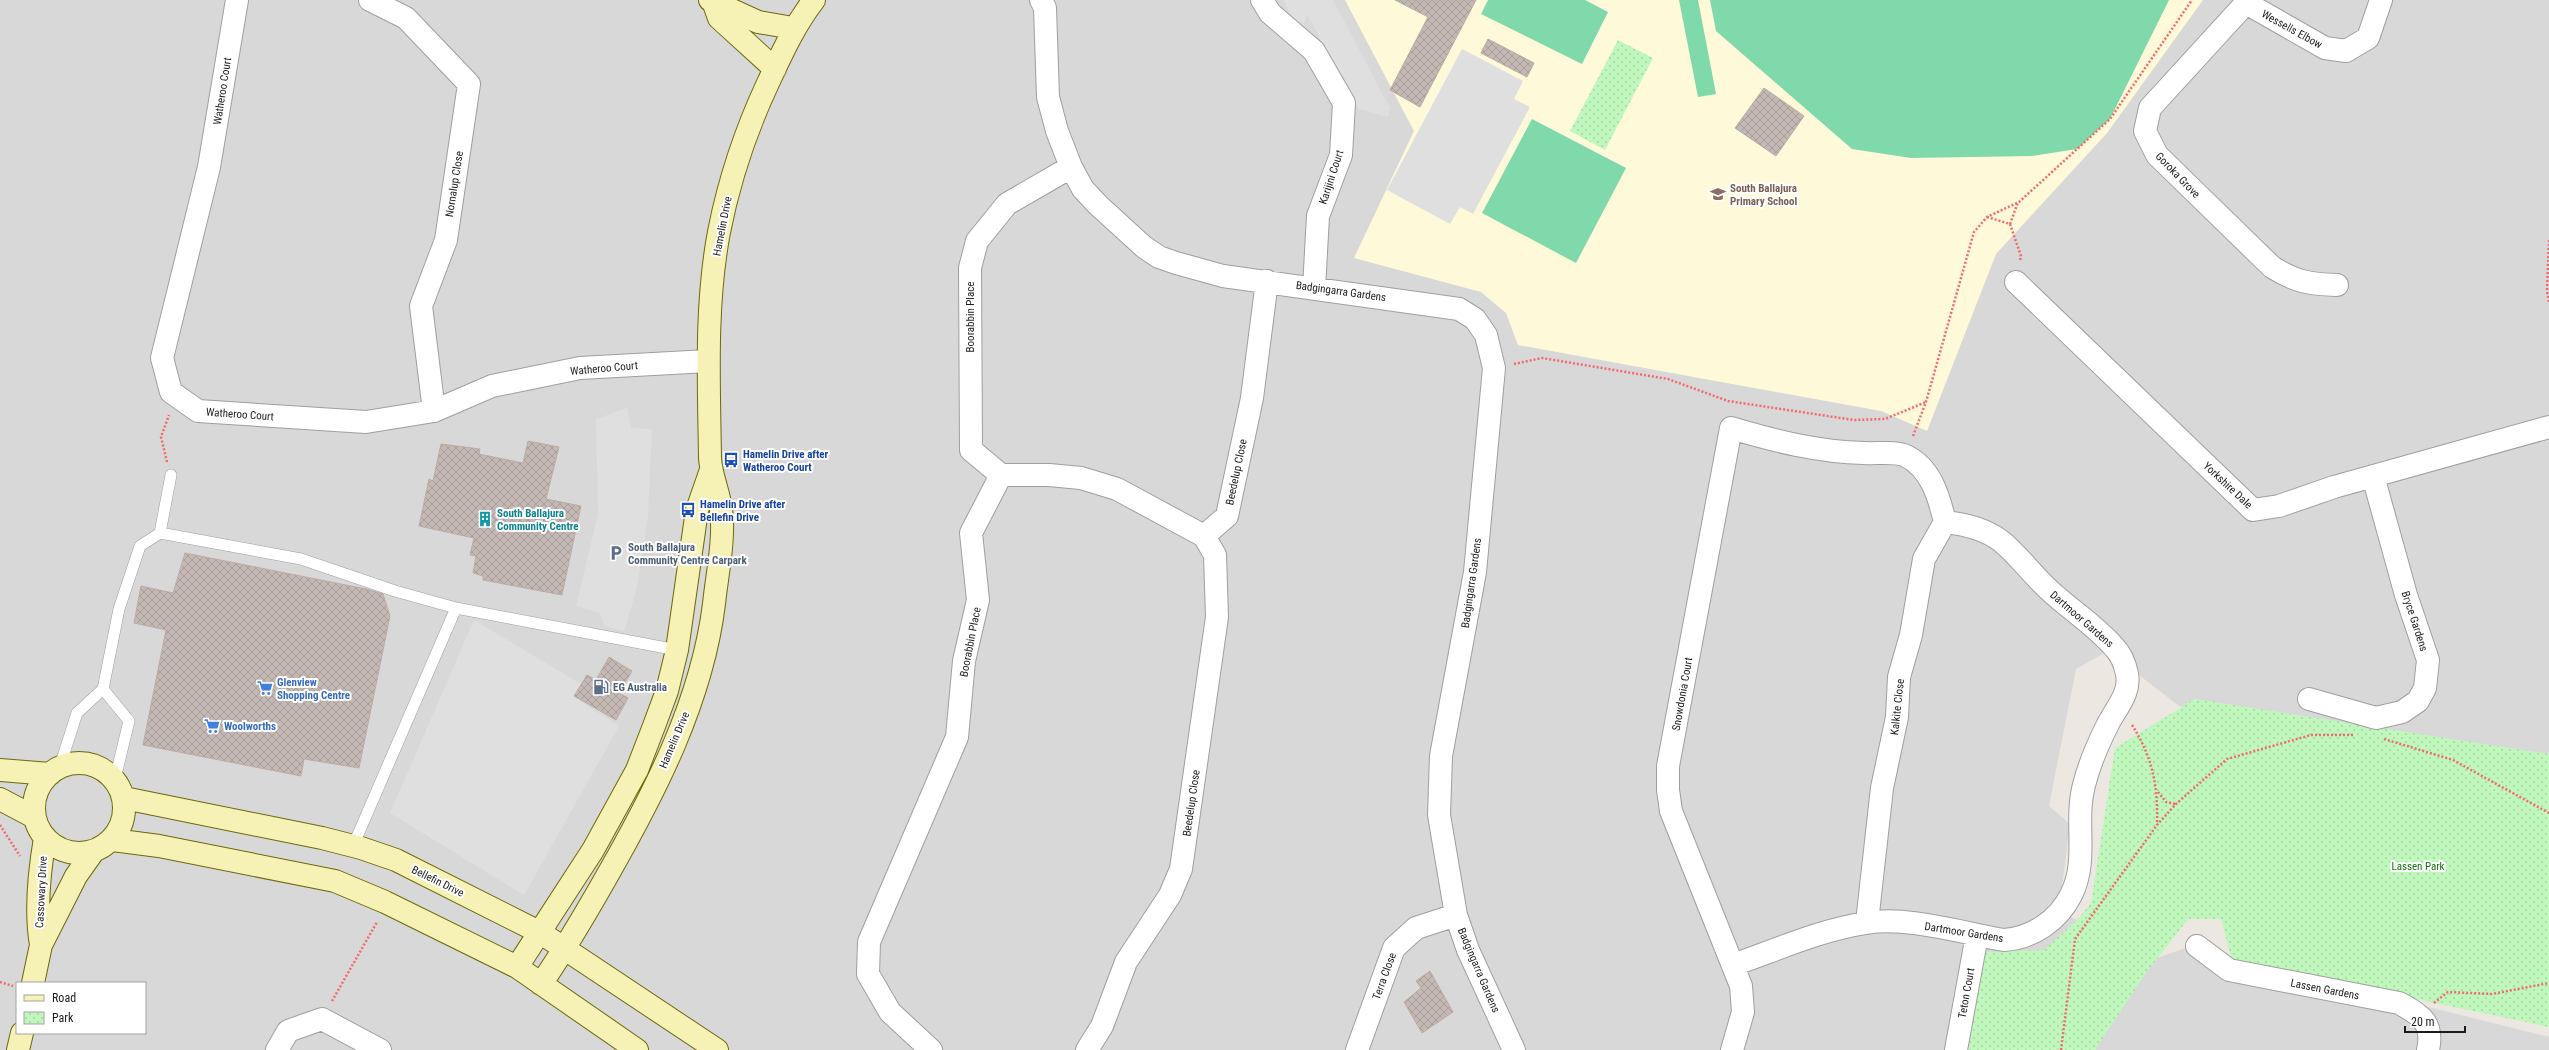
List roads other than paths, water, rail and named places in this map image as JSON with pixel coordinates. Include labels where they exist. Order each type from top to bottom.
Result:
[{"type":"street","name":"Watheroo Court","points":[[237,0],[209,167],[162,358],[172,392],[198,411],[366,422],[434,411],[492,386],[580,368],[708,361]]},
{"type":"street","name":"Nornalup Close","points":[[370,0],[406,18],[469,84],[446,240],[421,306],[434,411]]},
{"type":"street","name":"Hamelin Drive","points":[[541,984],[565,949],[634,829],[668,758],[695,689],[711,619],[721,534],[721,509],[710,470],[708,361],[719,234],[730,184],[751,119],[793,28],[814,0]]},
{"type":"street","name":"Badgingarra Gardens","points":[[1041,0],[1045,8],[1048,97],[1057,131],[1071,166],[1083,189],[1098,205],[1144,247],[1159,257],[1192,269],[1459,309],[1475,319],[1486,335],[1494,368],[1475,572],[1441,756],[1439,815],[1456,915],[1468,950],[1514,1050]]},
{"type":"street","name":"Karijini Court","points":[[1262,0],[1270,13],[1314,51],[1344,103],[1341,154],[1318,216],[1314,288]]},
{"type":"street","name":"Wessells Elbow","points":[[2246,2],[2325,48],[2346,51],[2368,38],[2382,0]]},
{"type":"street","points":[[712,2],[726,6],[758,22],[793,28]]},
{"type":"street","points":[[712,2],[719,18],[775,69]]},
{"type":"street","name":"Goroka Grove","points":[[2246,2],[2150,108],[2145,131],[2157,155],[2272,267],[2290,278],[2307,284],[2337,285]]},
{"type":"street","name":"Boorabbin Place","points":[[931,1050],[890,1012],[868,974],[869,942],[956,738],[964,661],[978,600],[971,534],[1001,475],[971,450],[970,268],[977,242],[1007,204],[1071,166]]},
{"type":"street","name":"Beedelup Close","points":[[1087,1050],[1102,1026],[1126,962],[1170,895],[1181,869],[1217,617],[1215,555],[1204,536],[1227,516],[1252,398],[1267,281]]},
{"type":"street","name":"Yorkshire Dale","points":[[2016,282],[2253,510],[2279,506],[2373,476],[2549,428]]},
{"type":"street","name":"Snowdonia Court","points":[[1732,1050],[1742,1012],[1741,986],[1671,811],[1668,790],[1668,766],[1731,428],[1783,443],[1830,452],[1905,455],[1920,465],[1931,481],[1940,502],[1945,522]]},
{"type":"street","name":"Hamelin Drive","points":[[517,967],[541,933],[593,850],[637,770],[667,691],[677,650],[697,510],[710,470]]},
{"type":"street","points":[[1001,475],[1049,475],[1081,478],[1117,489],[1204,536]]},
{"type":"street","name":"Bryce Gardens","points":[[2309,699],[2376,718],[2402,712],[2418,701],[2425,688],[2428,660],[2406,595],[2373,476]]},
{"type":"street","name":"Dartmoor Gardens","points":[[1733,965],[1836,929],[1867,922],[1911,924],[2004,940],[2017,939],[2042,928],[2064,908],[2071,895],[2080,868],[2079,816],[2084,786],[2106,727],[2125,695],[2128,685],[2128,675],[2121,655],[2113,646],[2047,588],[2002,542],[1984,531],[1963,524],[1945,522]]},
{"type":"street","name":"Kalkite Close","points":[[1867,922],[1882,788],[1896,724],[1899,678],[1911,635],[1924,559],[1945,522]]},
{"type":"street","points":[[0,770],[55,770],[80,762],[100,767],[120,789],[125,813],[121,827],[112,840],[93,852],[80,854],[67,852],[55,847],[45,838],[34,817],[35,796],[44,778],[55,770]]},
{"type":"street","name":"Bellefin Drive","points":[[120,789],[353,846],[399,862],[541,933],[717,1050]]},
{"type":"street","points":[[0,799],[34,817]]},
{"type":"street","name":"Cassowary Drive","points":[[41,945],[38,925],[40,869],[45,838]]},
{"type":"street","points":[[112,840],[159,846],[299,872],[335,881],[385,902],[517,967],[637,1050]]},
{"type":"street","name":"Cassowary Drive","points":[[33,982],[41,945],[76,876],[93,852]]},
{"type":"street","name":"Terra Close","points":[[1357,1050],[1394,948],[1416,928],[1456,915]]},
{"type":"street","name":"Teton Court","points":[[1956,1050],[1977,935]]},
{"type":"street","name":"Lassen Gardens","points":[[2196,946],[2229,970],[2399,1003],[2420,1014],[2431,1036],[2428,1050]]},
{"type":"street","points":[[277,1050],[288,1031],[322,1019],[380,1050]]},
{"type":"street","points":[[18,1050],[22,1034]]},
{"type":"lane","points":[[160,533],[171,475]]},
{"type":"lane","points":[[55,770],[77,713],[103,689],[119,609],[140,546],[160,533],[301,559],[395,591],[456,608],[677,650]]},
{"type":"lane","points":[[353,846],[456,608]]},
{"type":"lane","points":[[103,689],[129,720],[120,789]]},
{"type":"place","name":"South Ballajura Primary School","points":[[1718,194]]},
{"type":"place","name":"Hamelin Drive after Watheroo Court","points":[[731,460]]},
{"type":"place","name":"Hamelin Drive after Bellefin Drive","points":[[688,510]]},
{"type":"place","name":"South Ballajura Community Centre","points":[[485,519]]},
{"type":"place","name":"South Ballajura Community Centre Carpark","points":[[616,553]]},
{"type":"place","name":"EG Australia","points":[[601,687]]},
{"type":"place","name":"Glenview Shopping Centre","points":[[265,688]]},
{"type":"place","name":"Woolworths","points":[[212,726]]},
{"type":"park label","name":"Lassen Park","points":[[2418,866]]}]
